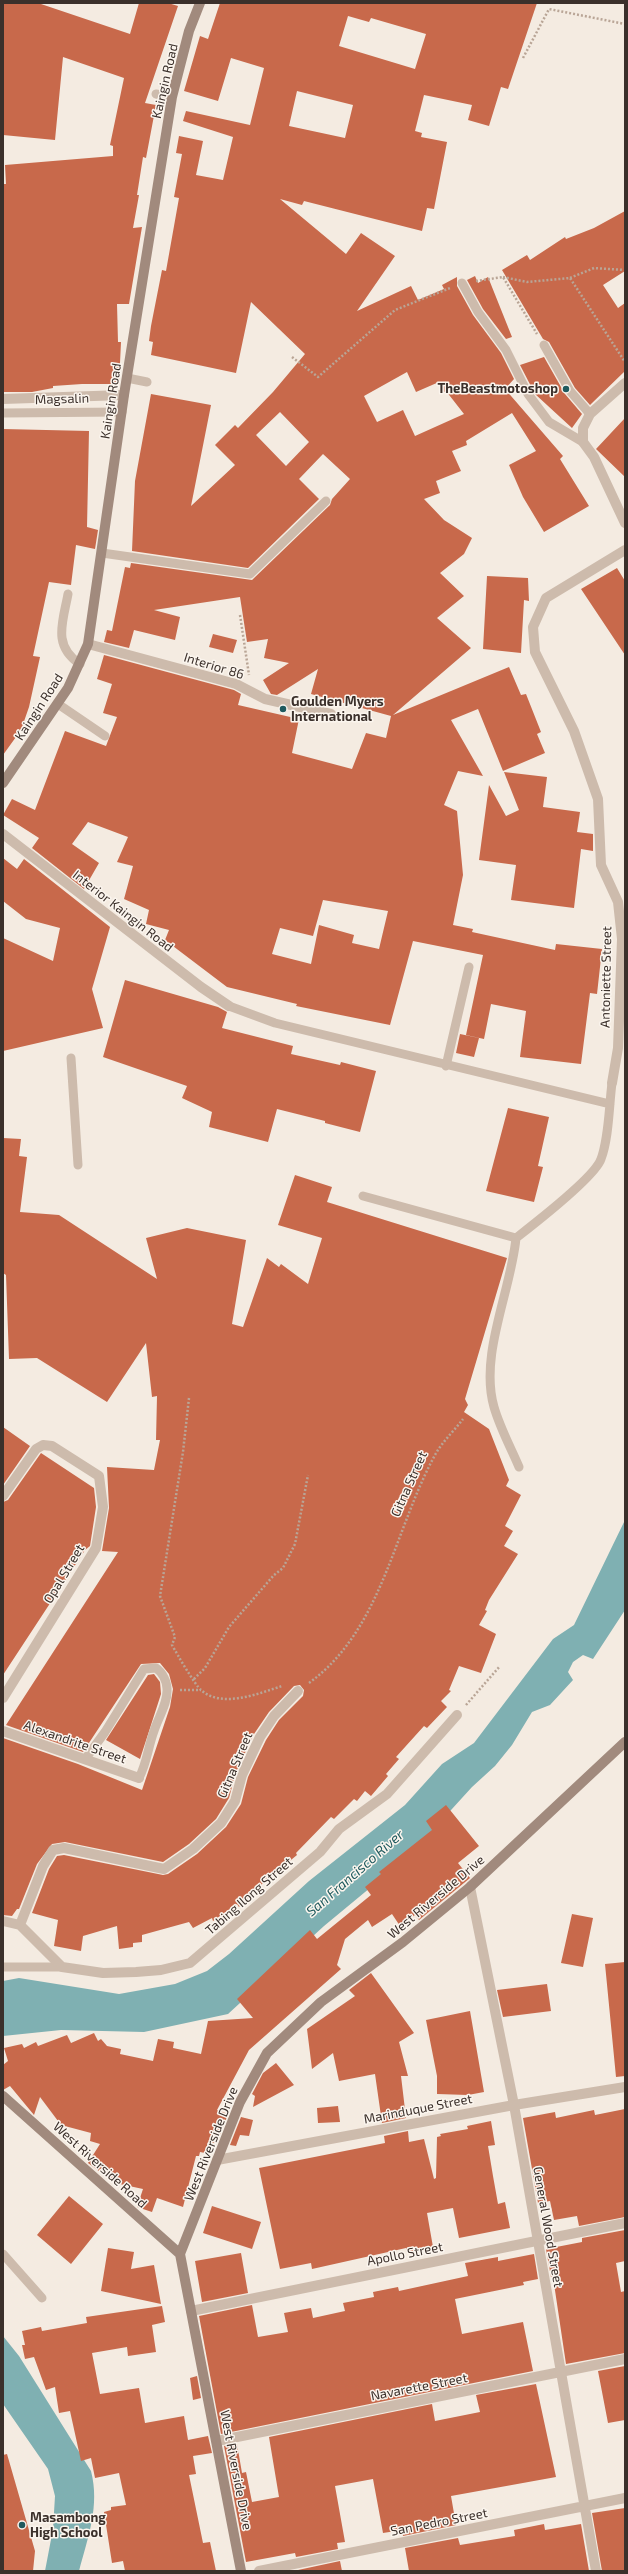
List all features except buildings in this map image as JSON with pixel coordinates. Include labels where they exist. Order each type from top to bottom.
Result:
[{"type":"street","name":"Kaingin Road","points":[[3,783],[58,704],[80,664],[88,644],[124,395],[172,97],[190,31],[200,3]]},
{"type":"street","points":[[625,383],[590,414],[583,428],[584,442],[594,457],[625,522]]},
{"type":"street","points":[[3,399],[124,395]]},
{"type":"street","name":"Antoniette Street","points":[[612,1083],[618,1048],[622,939],[618,902],[601,865],[598,799],[574,731],[534,652],[533,627],[546,598],[625,550]]},
{"type":"street","name":"Interior 86","points":[[88,644],[236,684],[265,699],[331,714]]},
{"type":"street","name":"Interior Kaingin Road","points":[[3,834],[201,987],[229,1006]]},
{"type":"street","name":"Opal Street","points":[[3,1496],[36,1448],[44,1445],[52,1446],[99,1476],[103,1507],[96,1548],[3,1698]]},
{"type":"street","name":"Gitna Street","points":[[20,1925],[43,1866],[54,1850],[64,1848],[164,1869],[193,1849],[221,1823],[230,1809],[242,1775],[260,1737],[274,1716],[298,1691]]},
{"type":"street","name":"Tabing Ilong Street","points":[[62,1967],[103,1973],[136,1972],[161,1970],[190,1963],[320,1852],[339,1829],[387,1794],[457,1715]]},
{"type":"street","name":"Alexandrite Street","points":[[3,1730],[86,1758],[139,1778]]},
{"type":"street","name":"West Riverside Drive","points":[[241,2571],[180,2254],[240,2102],[267,2053],[321,2002],[403,1942],[470,1888],[620,1752],[625,1742]]},
{"type":"street","name":"General Wood Street","points":[[470,1888],[514,2105],[536,2241],[562,2372],[596,2571]]},
{"type":"street","points":[[3,1921],[20,1925],[62,1967]]},
{"type":"street","name":"Marinduque Street","points":[[217,2160],[514,2105],[625,2088]]},
{"type":"street","name":"West Riverside Road","points":[[3,2096],[180,2254]]},
{"type":"street","name":"Apollo Street","points":[[191,2311],[625,2223]]},
{"type":"street","name":"Navarette Street","points":[[217,2441],[625,2359]]},
{"type":"street","name":"San Pedro Street","points":[[259,2571],[625,2498]]},
{"type":"lane","points":[[156,94],[172,97]]},
{"type":"lane","points":[[462,283],[478,312],[506,350],[528,394],[549,422],[584,442]]},
{"type":"lane","points":[[544,344],[570,391],[590,414]]},
{"type":"lane","points":[[127,378],[147,382]]},
{"type":"lane","name":"Magsalin","points":[[3,413],[122,412]]},
{"type":"lane","points":[[102,554],[250,574],[326,501]]},
{"type":"lane","points":[[68,594],[61,631],[63,646],[70,657],[80,664]]},
{"type":"lane","points":[[58,704],[106,736]]},
{"type":"lane","points":[[446,1066],[469,967]]},
{"type":"lane","points":[[229,1006],[275,1023],[446,1066],[610,1104]]},
{"type":"lane","points":[[71,1058],[78,1165]]},
{"type":"lane","name":"Antoniette Street","points":[[516,1238],[592,1172],[601,1160],[612,1083]]},
{"type":"lane","points":[[363,1196],[516,1238],[514,1261],[495,1337],[490,1372],[494,1406],[519,1467]]},
{"type":"lane","points":[[86,1758],[106,1732],[144,1669],[149,1667],[160,1671],[167,1690],[151,1738],[147,1761],[139,1778]]},
{"type":"lane","points":[[3,1967],[62,1967]]},
{"type":"lane","points":[[3,2254],[42,2298]]},
{"type":"path","points":[[523,58],[549,9],[625,24]]},
{"type":"path","points":[[292,358],[318,377],[395,310],[462,283],[503,277],[527,282],[570,278],[594,268],[625,270]]},
{"type":"path","points":[[503,277],[544,344]]},
{"type":"path","points":[[570,278],[625,362]]},
{"type":"path","points":[[189,1398],[183,1452],[160,1596],[175,1637],[172,1646],[201,1690]]},
{"type":"path","name":"Gitna Street","points":[[298,1691],[323,1673],[362,1622],[435,1454],[463,1419]]},
{"type":"path","points":[[194,1679],[205,1668],[229,1627],[274,1575],[284,1568],[295,1544],[308,1475]]},
{"type":"path","points":[[457,1715],[500,1666]]},
{"type":"path","points":[[167,1690],[201,1690],[214,1696],[240,1700],[290,1684],[298,1691]]},
{"type":"water","name":"San Francisco River","points":[[625,1520],[625,1610],[593,1659],[583,1655],[573,1662],[568,1672],[573,1680],[550,1705],[532,1712],[512,1745],[495,1766],[472,1787],[411,1854],[324,1926],[228,2014],[144,2032],[61,2030],[3,2036],[3,1981],[19,1978],[119,1994],[175,1984],[207,1971],[229,1954],[309,1881],[405,1805],[442,1764],[474,1743],[553,1639],[574,1625]]},
{"type":"water","points":[[3,2336],[19,2356],[91,2471],[94,2509],[79,2571],[45,2571],[53,2529],[55,2496],[48,2469],[3,2404]]},
{"type":"place","name":"TheBeastmotoshop","points":[[566,389]]},
{"type":"place","name":"Goulden Myers International","points":[[283,709]]},
{"type":"place","name":"Masambong High School","points":[[22,2525]]}]
